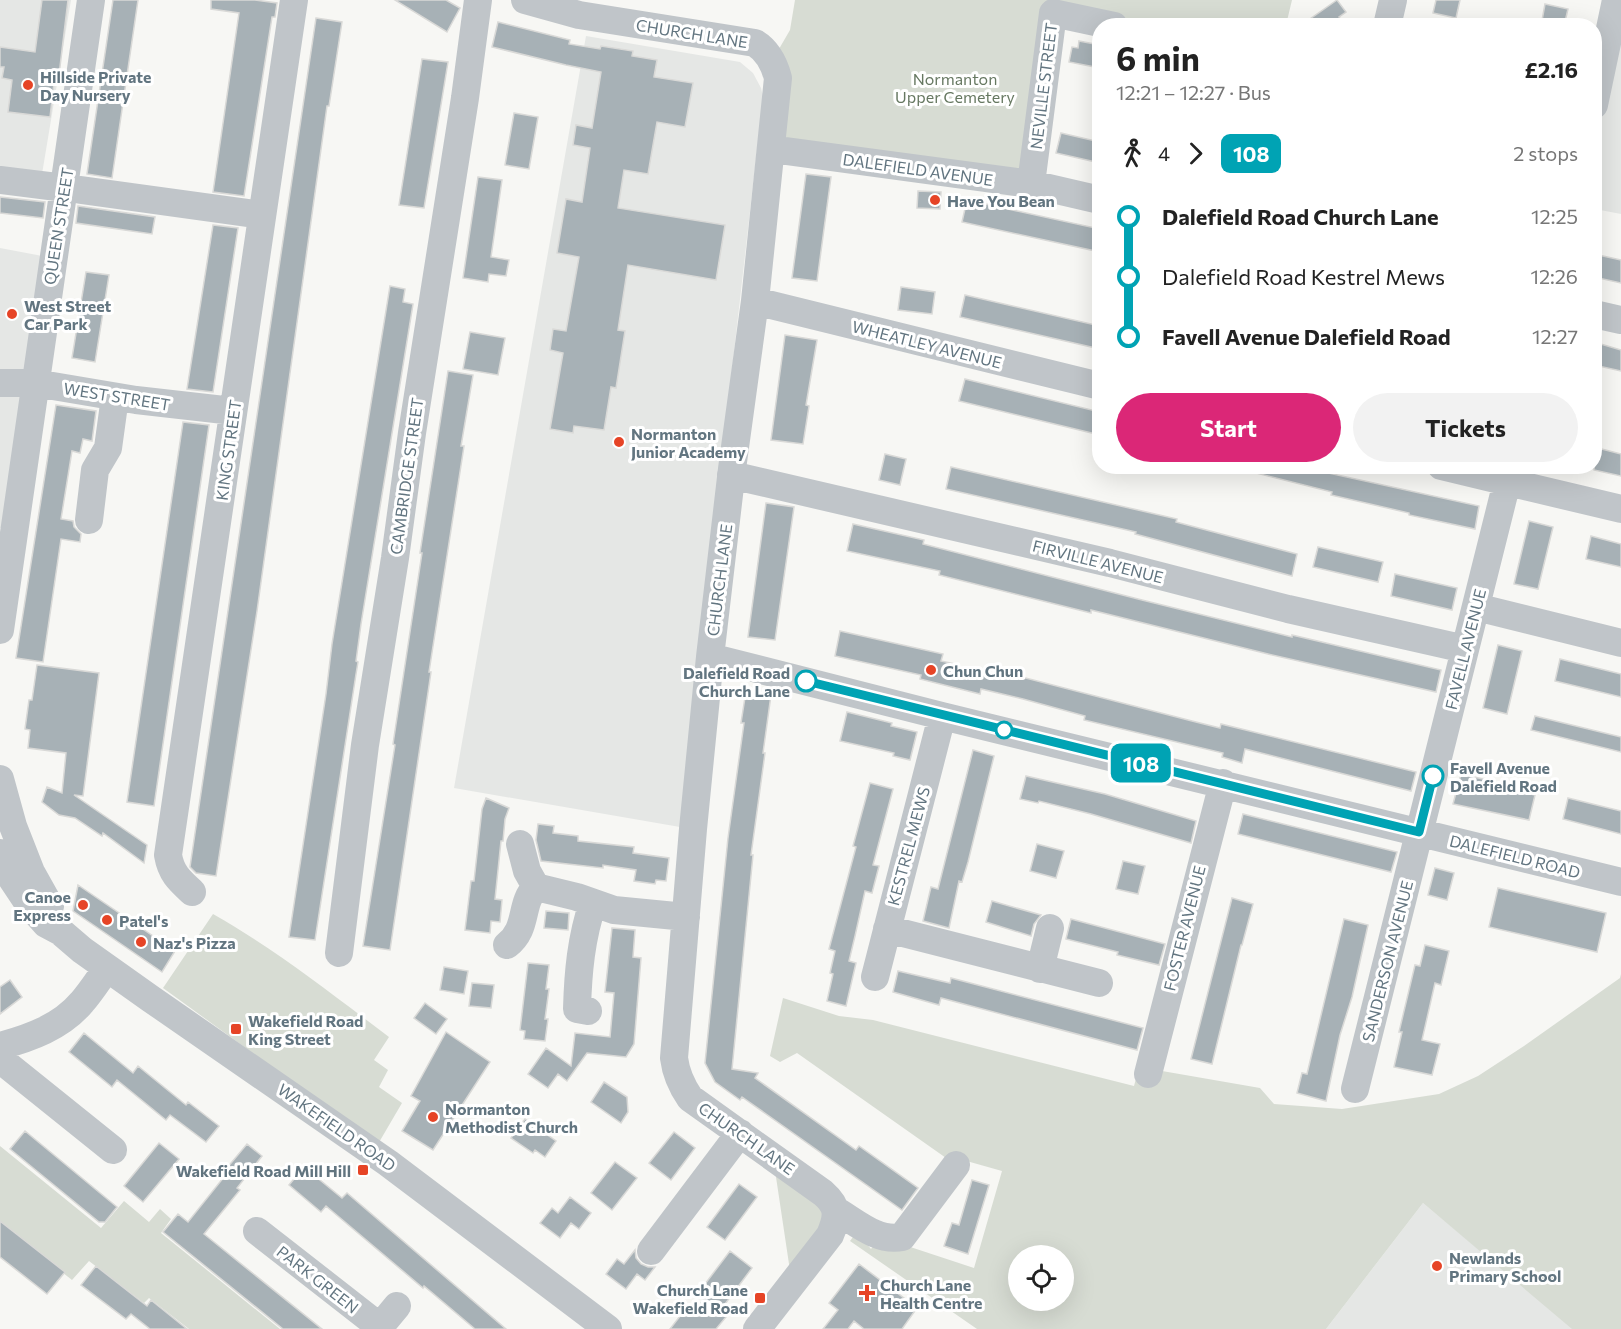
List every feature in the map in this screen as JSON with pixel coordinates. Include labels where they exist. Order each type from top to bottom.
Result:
[{"type":"street","name":"QUEEN STREET","points":[[0,630],[35,383],[73,189],[91,0]]},
{"type":"street","name":"KING STREET","points":[[192,892],[176,878],[170,868],[168,855],[294,0]]},
{"type":"street","name":"CAMBRIDGE STREET","points":[[339,953],[365,744],[395,558],[413,421],[465,98],[478,0]]},
{"type":"street","name":"CHURCH LANE","points":[[525,0],[754,43],[762,47],[772,61],[778,78],[755,301],[731,475],[710,657],[675,1042],[675,1072],[690,1098],[823,1193],[832,1200],[837,1211],[880,1237],[891,1240],[902,1237],[956,1165]]},
{"type":"street","points":[[1390,18],[1393,0]]},
{"type":"street","points":[[1602,67],[1616,0]]},
{"type":"street","name":"NEVILLE STREET","points":[[1031,184],[1053,13],[1092,21]]},
{"type":"street","name":"DALEFIELD AVENUE","points":[[771,149],[1031,184],[1092,198]]},
{"type":"street","points":[[0,180],[262,214]]},
{"type":"street","name":"WHEATLEY AVENUE","points":[[755,301],[950,351],[1092,384]]},
{"type":"street","points":[[1602,316],[1621,320]]},
{"type":"street","name":"WEST STREET","points":[[0,383],[35,383],[115,397],[233,411]]},
{"type":"street","points":[[89,520],[95,470],[108,448],[115,397]]},
{"type":"street","points":[[1509,474],[1621,509]]},
{"type":"street","name":"FAVELL AVENUE","points":[[1419,832],[1509,474]]},
{"type":"street","name":"FIRVILLE AVENUE","points":[[731,475],[954,526],[1288,609],[1465,649]]},
{"type":"street","points":[[1476,607],[1621,643]]},
{"type":"street","name":"DALEFIELD ROAD","points":[[710,657],[1621,882]]},
{"type":"street","name":"KESTREL MEWS","points":[[875,977],[942,716]]},
{"type":"street","points":[[0,779],[10,876],[30,906],[46,924],[61,932]]},
{"type":"street","name":"FOSTER AVENUE","points":[[1148,1074],[1223,783]]},
{"type":"street","name":"SANDERSON AVENUE","points":[[1355,1089],[1419,832]]},
{"type":"street","points":[[7,839],[31,872],[56,917],[61,932]]},
{"type":"street","points":[[520,844],[527,871],[536,887],[577,897],[614,910],[686,916]]},
{"type":"street","points":[[0,886],[11,897],[30,906]]},
{"type":"street","points":[[507,945],[519,934],[528,900],[536,887]]},
{"type":"street","points":[[588,1011],[577,1009],[578,984],[584,936],[593,903]]},
{"type":"street","points":[[1040,969],[1050,928]]},
{"type":"street","points":[[887,929],[1099,983]]},
{"type":"street","name":"WAKEFIELD ROAD","points":[[61,932],[107,968],[388,1163],[608,1329]]},
{"type":"street","points":[[107,968],[81,1004],[54,1026],[29,1038],[0,1047],[6,1064],[113,1150]]},
{"type":"street","points":[[651,1251],[676,1204],[740,1133]]},
{"type":"street","points":[[757,1329],[830,1235],[837,1211]]},
{"type":"street","name":"PARK GREEN","points":[[257,1231],[379,1328]]},
{"type":"street","points":[[379,1328],[397,1306]]},
{"type":"shaded area","name":"Hillside Private Day Nursery","points":[[0,0],[71,0],[42,174],[0,171]]},
{"type":"shaded area","points":[[1621,0],[1621,214],[1602,210],[1602,77]]},
{"type":"shaded area","name":"Normanton Junior Academy","points":[[586,36],[740,62],[753,73],[763,97],[680,827],[454,788]]},
{"type":"shaded area","points":[[0,248],[53,258],[14,530],[0,528]]},
{"type":"shaded area","name":"Newlands Primary School","points":[[1423,1203],[1575,1329],[1326,1329]]},
{"type":"green space","name":"Normanton Upper Cemetery","points":[[795,0],[1292,0],[1288,18],[1092,18],[1092,21],[1053,13],[1031,184],[771,149],[772,61],[790,30]]},
{"type":"green space","points":[[213,914],[281,957],[389,1037],[374,1060],[388,1070],[379,1087],[402,1103],[378,1144],[163,988]]},
{"type":"green space","points":[[1621,974],[1621,1329],[1572,1329],[1423,1203],[1326,1329],[977,1329],[850,1241],[853,1237],[861,1237],[871,1249],[880,1237],[974,1268],[1002,1171],[963,1160],[956,1165],[797,1053],[780,1062],[770,1056],[783,998],[839,1016],[873,1020],[1134,1086],[1139,1067],[1260,1088],[1274,1104],[1342,1109],[1439,1094],[1478,1076],[1620,978]]},
{"type":"green space","points":[[0,1146],[101,1228],[124,1201],[149,1222],[160,1209],[171,1219],[161,1233],[280,1329],[189,1329],[149,1298],[144,1303],[89,1261],[72,1280],[0,1223]]},
{"type":"green space","points":[[773,1157],[832,1200],[792,1284]]},
{"type":"building","points":[[42,0],[68,0],[59,75],[55,75],[50,117],[8,112],[12,80],[2,78],[4,67],[0,67],[0,47],[35,52]]},
{"type":"building","points":[[113,0],[138,0],[112,178],[87,174]]},
{"type":"building","points":[[211,0],[255,0],[277,3],[275,17],[272,17],[244,196],[213,192],[239,13],[211,9]]},
{"type":"building","points":[[395,0],[446,0],[460,8],[447,32]]},
{"type":"building","points":[[1337,0],[1346,12],[1340,18],[1311,18]]},
{"type":"building","points":[[1436,0],[1460,0],[1456,18],[1433,13]]},
{"type":"building","points":[[1545,4],[1568,9],[1566,18],[1542,18]]},
{"type":"building","points":[[316,18],[342,22],[329,106],[327,106],[257,611],[216,876],[196,873],[190,867]]},
{"type":"building","points":[[498,22],[570,40],[569,44],[633,51],[632,56],[657,60],[654,77],[693,83],[685,127],[657,122],[648,174],[624,170],[618,208],[725,225],[716,280],[628,265],[618,330],[625,331],[616,388],[611,387],[604,430],[574,426],[573,433],[550,429],[563,353],[550,350],[553,329],[566,331],[579,257],[557,253],[566,199],[582,202],[590,148],[573,145],[576,125],[592,128],[601,72],[492,47]]},
{"type":"building","points":[[1079,41],[1092,43],[1092,66],[1069,62],[1072,47],[1078,48]]},
{"type":"building","points":[[422,59],[448,62],[424,208],[399,205]]},
{"type":"building","points":[[514,113],[538,117],[529,169],[505,165]]},
{"type":"building","points":[[1061,133],[1092,140],[1092,161],[1056,153]]},
{"type":"building","points":[[806,174],[831,177],[817,281],[792,278]]},
{"type":"building","points":[[478,177],[502,180],[491,257],[509,260],[506,276],[489,274],[488,282],[463,278]]},
{"type":"building","points":[[918,191],[941,192],[940,209],[917,208]]},
{"type":"building","points":[[0,197],[45,202],[43,218],[0,213]]},
{"type":"building","points":[[967,200],[1092,227],[1092,250],[962,222]]},
{"type":"building","points":[[78,206],[155,217],[152,234],[76,223]]},
{"type":"building","points":[[213,225],[238,228],[213,392],[187,389]]},
{"type":"building","points":[[1602,256],[1621,260],[1621,283],[1602,279]]},
{"type":"building","points":[[86,272],[109,275],[95,362],[72,358]]},
{"type":"building","points":[[390,286],[405,289],[403,302],[413,304],[361,624],[356,661],[358,662],[315,940],[289,937],[332,644]]},
{"type":"building","points":[[901,287],[935,292],[932,314],[898,310]]},
{"type":"building","points":[[965,295],[1092,324],[1092,347],[960,317]]},
{"type":"building","points":[[470,332],[505,338],[498,375],[463,369]]},
{"type":"building","points":[[785,335],[817,340],[806,405],[809,406],[803,444],[771,440]]},
{"type":"building","points":[[1602,344],[1621,350],[1621,371],[1602,367]]},
{"type":"building","points":[[448,371],[473,375],[390,950],[363,946],[395,745],[393,744],[422,553],[420,553]]},
{"type":"building","points":[[965,379],[1092,410],[1092,433],[959,401]]},
{"type":"building","points":[[56,405],[96,411],[92,441],[83,439],[80,453],[72,451],[61,519],[73,521],[74,527],[81,534],[80,542],[61,539],[43,662],[16,658]]},
{"type":"building","points":[[183,422],[209,425],[154,806],[127,802]]},
{"type":"building","points":[[1602,449],[1621,454],[1621,476],[1602,472]]},
{"type":"building","points":[[885,454],[906,459],[900,485],[879,480]]},
{"type":"building","points":[[951,467],[1177,519],[1176,522],[1297,554],[1292,576],[1135,534],[1136,532],[946,489]]},
{"type":"building","points":[[1260,474],[1333,474],[1479,506],[1475,529],[1331,495],[1332,492]]},
{"type":"building","points":[[766,503],[794,507],[775,640],[748,637]]},
{"type":"building","points":[[1529,521],[1553,527],[1538,589],[1514,584]]},
{"type":"building","points":[[853,524],[924,540],[923,544],[1142,600],[1292,637],[1292,635],[1441,670],[1436,692],[1268,654],[1091,610],[1091,613],[939,575],[940,571],[847,551]]},
{"type":"building","points":[[1591,536],[1621,544],[1621,567],[1586,559]]},
{"type":"building","points":[[1318,547],[1383,562],[1378,582],[1313,567]]},
{"type":"building","points":[[1395,574],[1457,588],[1452,610],[1391,596]]},
{"type":"building","points":[[840,631],[943,654],[941,661],[993,676],[995,670],[1220,728],[1221,724],[1416,772],[1411,791],[1245,749],[1242,763],[1222,757],[1223,753],[1084,720],[1085,716],[1023,699],[981,689],[980,694],[920,679],[921,675],[835,656]]},
{"type":"building","points":[[1498,645],[1522,651],[1507,714],[1483,708]]},
{"type":"building","points":[[1560,659],[1621,674],[1621,697],[1555,681]]},
{"type":"building","points":[[37,665],[99,673],[83,796],[74,795],[147,845],[144,863],[103,833],[102,836],[75,818],[59,815],[42,802],[47,787],[62,793],[66,753],[28,748],[30,730],[25,729]]},
{"type":"building","points":[[746,691],[771,695],[751,855],[753,855],[732,1069],[758,1073],[755,1078],[856,1150],[859,1146],[918,1188],[902,1210],[742,1097],[740,1100],[715,1082],[705,1063]]},
{"type":"building","points":[[847,712],[917,732],[910,760],[893,756],[894,753],[840,741]]},
{"type":"building","points":[[1535,716],[1621,737],[1621,752],[1531,730]]},
{"type":"building","points":[[973,750],[994,756],[968,862],[962,882],[959,881],[949,928],[923,921],[931,887],[938,889]]},
{"type":"building","points":[[1461,774],[1509,785],[1508,789],[1535,795],[1529,820],[1453,804]]},
{"type":"building","points":[[1026,776],[1105,794],[1196,821],[1191,843],[1091,814],[1039,801],[1038,803],[1020,799]]},
{"type":"building","points":[[870,783],[893,789],[873,865],[879,866],[872,893],[865,891],[849,961],[856,963],[846,1006],[827,1001],[835,951],[829,949]]},
{"type":"building","points":[[486,798],[509,808],[505,819],[503,841],[501,841],[495,899],[502,900],[500,922],[491,921],[490,933],[465,930],[471,881],[474,881],[482,809]]},
{"type":"building","points":[[1568,798],[1621,811],[1621,834],[1563,819]]},
{"type":"building","points":[[1243,814],[1397,852],[1391,872],[1238,834]]},
{"type":"building","points":[[538,824],[554,826],[553,833],[578,836],[578,841],[634,847],[633,853],[669,858],[666,881],[656,880],[655,884],[634,881],[636,870],[603,865],[603,868],[541,861],[536,840]]},
{"type":"building","points":[[1037,844],[1064,851],[1056,878],[1030,871]]},
{"type":"building","points":[[1123,861],[1145,866],[1138,894],[1116,889]]},
{"type":"building","points":[[1435,868],[1454,873],[1447,900],[1428,895]]},
{"type":"building","points":[[78,885],[175,951],[162,972],[73,911]]},
{"type":"building","points":[[1498,888],[1606,913],[1597,952],[1489,927]]},
{"type":"building","points":[[1232,898],[1253,904],[1212,1064],[1191,1059]]},
{"type":"building","points":[[992,901],[1041,915],[1034,924],[1031,936],[986,922]]},
{"type":"building","points":[[546,911],[569,913],[568,930],[544,928]]},
{"type":"building","points":[[1071,919],[1165,944],[1159,965],[1066,939]]},
{"type":"building","points":[[1344,919],[1368,925],[1326,1101],[1297,1093],[1302,1073],[1307,1074]]},
{"type":"building","points":[[612,928],[635,930],[633,957],[641,958],[634,1044],[626,1057],[587,1053],[567,1081],[558,1074],[548,1088],[528,1074],[546,1048],[571,1066],[575,1033],[610,1037],[614,993],[605,992]]},
{"type":"building","points":[[1425,945],[1449,951],[1441,985],[1435,983],[1422,1040],[1440,1044],[1432,1075],[1394,1067],[1402,1032],[1399,1032],[1415,965],[1420,966]]},
{"type":"building","points":[[528,963],[549,965],[545,1019],[548,1019],[545,1041],[524,1039],[525,1031],[520,1030]]},
{"type":"building","points":[[444,967],[468,971],[464,994],[440,990]]},
{"type":"building","points":[[898,971],[950,983],[951,978],[1143,1028],[1137,1050],[941,998],[939,1005],[893,992]]},
{"type":"building","points":[[10,980],[22,997],[0,1014],[0,987]]},
{"type":"building","points":[[472,983],[494,985],[491,1008],[469,1006]]},
{"type":"building","points":[[425,1003],[447,1019],[436,1034],[414,1018]]},
{"type":"building","points":[[446,1032],[490,1062],[433,1150],[402,1131],[420,1101],[411,1096]]},
{"type":"building","points":[[84,1033],[133,1073],[138,1066],[186,1105],[188,1102],[219,1126],[206,1142],[170,1115],[166,1120],[117,1080],[112,1087],[69,1052]]},
{"type":"building","points":[[604,1082],[627,1097],[628,1112],[621,1123],[591,1102]]},
{"type":"building","points":[[525,1119],[556,1141],[545,1157],[535,1150],[533,1153],[511,1138]]},
{"type":"building","points":[[25,1131],[117,1207],[105,1222],[99,1222],[10,1149]]},
{"type":"building","points":[[674,1132],[695,1148],[671,1180],[649,1163]]},
{"type":"building","points":[[159,1143],[179,1159],[143,1202],[124,1186]]},
{"type":"building","points":[[247,1144],[262,1156],[237,1188],[240,1190],[204,1234],[322,1329],[283,1329],[163,1232],[178,1214],[188,1222],[224,1177],[221,1175]]},
{"type":"building","points":[[615,1162],[637,1178],[612,1210],[591,1193]]},
{"type":"building","points":[[304,1167],[342,1198],[347,1193],[506,1329],[475,1329],[326,1206],[321,1212],[289,1185]]},
{"type":"building","points":[[972,1180],[989,1185],[968,1254],[944,1246],[952,1223],[959,1225]]},
{"type":"building","points":[[739,1184],[757,1197],[725,1240],[707,1227]]},
{"type":"building","points":[[570,1197],[591,1213],[579,1229],[571,1223],[560,1238],[540,1223],[552,1208],[558,1213]]},
{"type":"building","points":[[0,1221],[65,1272],[47,1294],[0,1257]]},
{"type":"building","points":[[635,1250],[636,1258],[641,1264],[655,1267],[645,1280],[637,1274],[626,1289],[606,1274],[617,1259],[624,1264]]},
{"type":"building","points":[[730,1251],[752,1268],[719,1312],[726,1317],[716,1329],[670,1329],[684,1311],[691,1316],[712,1289],[705,1284]]},
{"type":"building","name":"Church Lane Health Centre","points":[[859,1264],[917,1308],[902,1329],[864,1329],[854,1321],[848,1329],[823,1329],[838,1310],[829,1303]]},
{"type":"building","points":[[96,1266],[147,1306],[151,1300],[187,1329],[150,1329],[131,1314],[126,1319],[81,1285]]},
{"type":"bus line","name":"108","points":[[806,681],[1419,832],[1433,776]]},
{"type":"place","name":"Hillside Private Day Nursery","points":[[28,85]]},
{"type":"place","name":"Have You Bean","points":[[935,200]]},
{"type":"place","name":"West Street Car Park","points":[[12,314]]},
{"type":"place","name":"Normanton Junior Academy","points":[[619,442]]},
{"type":"place","name":"Chun Chun","points":[[931,670]]},
{"type":"place","name":"Dalefield Road Church Lane","points":[[806,681]]},
{"type":"place","name":"Favell Avenue Dalefield Road","points":[[1433,776]]},
{"type":"place","name":"Canoe Express","points":[[83,905]]},
{"type":"place","name":"Patel's","points":[[107,920]]},
{"type":"place","name":"Naz's Pizza","points":[[141,942]]},
{"type":"place","name":"Wakefield Road King Street","points":[[236,1029]]},
{"type":"place","name":"Normanton Methodist Church","points":[[433,1117]]},
{"type":"place","name":"Wakefield Road Mill Hill","points":[[363,1170]]},
{"type":"place","name":"Newlands Primary School","points":[[1437,1266]]},
{"type":"place","name":"Church Lane Health Centre","points":[[867,1293]]},
{"type":"place","name":"Church Lane Wakefield Road","points":[[760,1298]]}]
